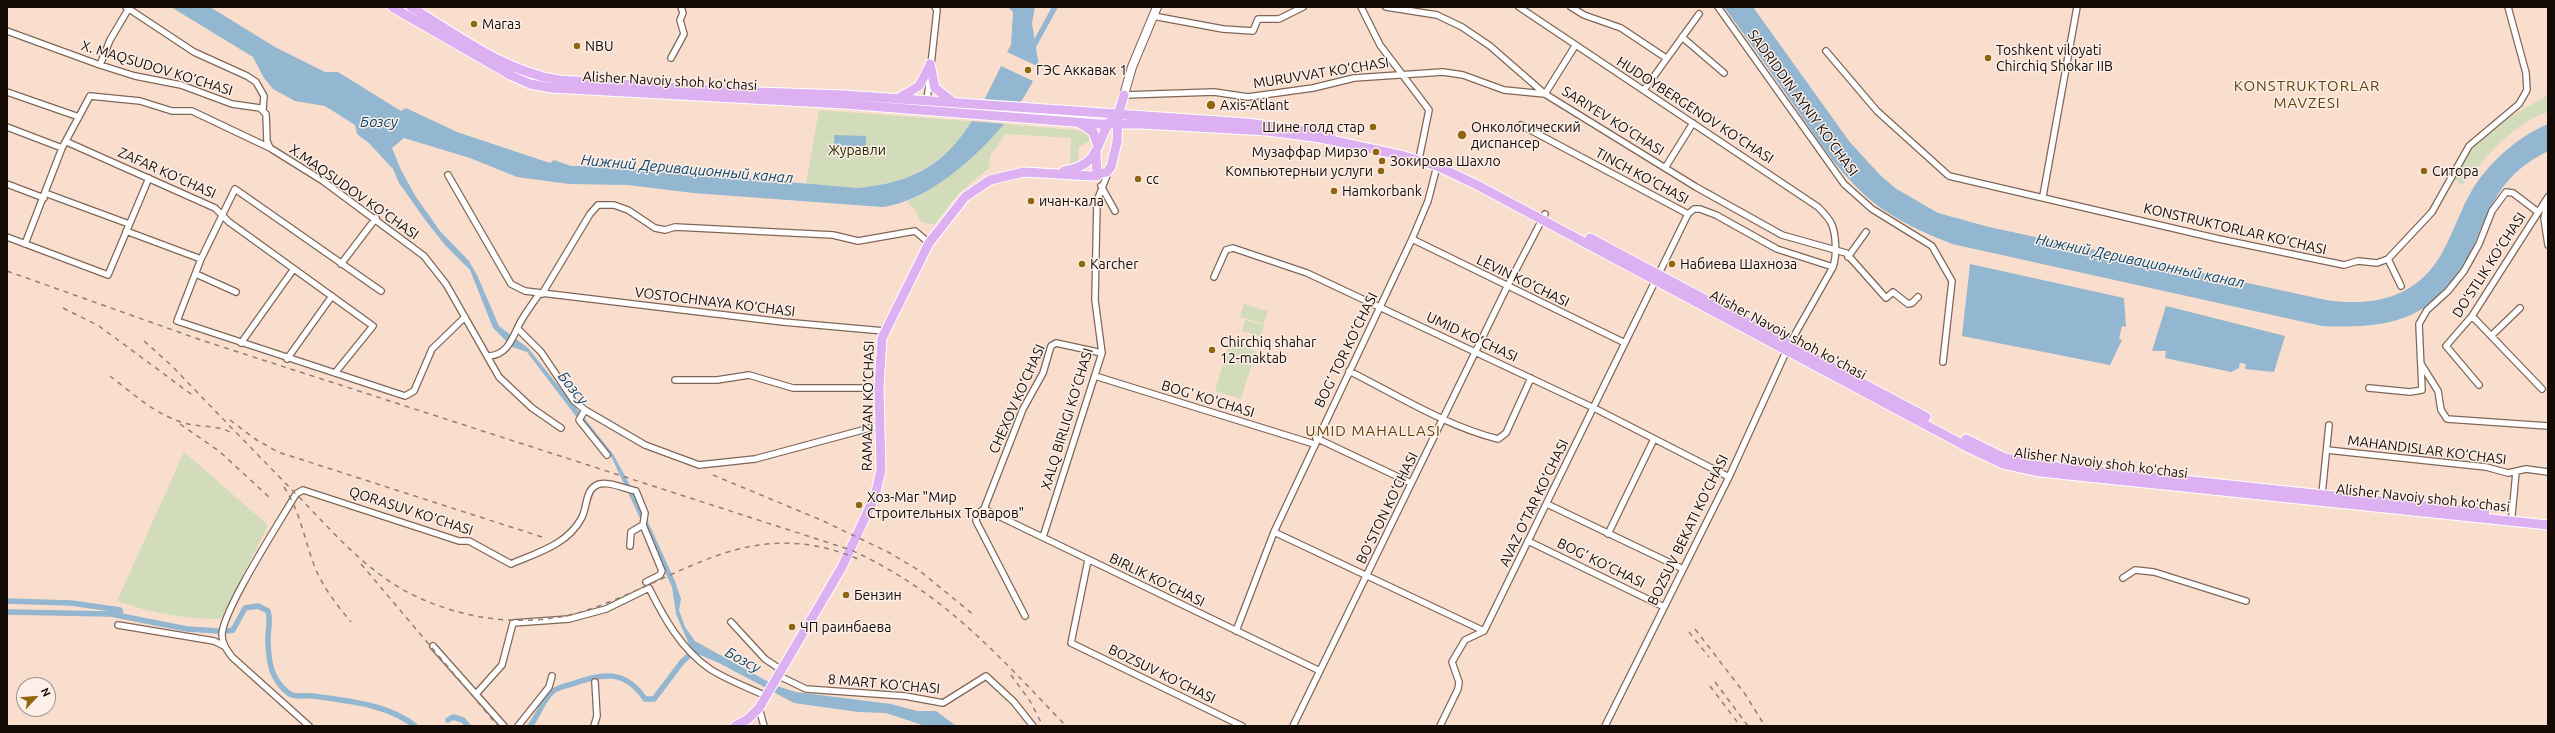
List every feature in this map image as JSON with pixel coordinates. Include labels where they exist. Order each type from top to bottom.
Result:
[{"type":"main road","name":"Alisher Navoiy shoh koʻchasi","points":[[392,7],[498,68],[521,80],[540,86],[610,92],[844,104],[1078,122]]},
{"type":"main road","name":"Alisher Navoiy shoh koʻchasi","points":[[411,7],[503,61],[551,79],[619,85],[896,99],[1099,114],[1118,120],[1289,127],[1355,138],[1420,154],[1479,179],[1543,217]]},
{"type":"main road","points":[[1097,176],[1111,167],[1117,142],[1118,120],[1124,95],[1157,7]]},
{"type":"main road","points":[[896,99],[906,95],[919,86],[926,75],[930,64]]},
{"type":"main road","points":[[930,64],[932,81],[938,92],[950,101],[964,104]]},
{"type":"main road","points":[[1098,124],[1099,114],[1114,108],[1124,95]]},
{"type":"main road","points":[[1117,142],[1128,129],[1142,120],[1128,109],[1124,95]]},
{"type":"main road","points":[[926,111],[927,102]]},
{"type":"main road","points":[[1078,122],[1108,124],[1118,120]]},
{"type":"main road","name":"Alisher Navoiy shoh koʻchasi","points":[[1142,120],[1247,129],[1304,136],[1390,152],[1437,166],[1543,217],[1973,442],[2012,460],[2035,465],[2322,494],[2548,519]]},
{"type":"main road","points":[[1078,122],[1093,132],[1098,146],[1097,176]]},
{"type":"main road","points":[[1098,146],[1108,124]]},
{"type":"main road","points":[[1051,173],[1080,167],[1098,146],[1106,133],[1112,132],[1115,134],[1117,142]]},
{"type":"main road","name":"RAMAZAN KO‘CHASI","points":[[735,726],[748,719],[759,708],[842,568],[875,496],[881,470],[879,388],[881,345],[884,331],[929,243],[961,201],[980,185],[1014,173],[1051,173],[1097,176]]},
{"type":"main road","name":"Alisher Navoiy shoh koʻchasi","points":[[1788,346],[1986,456],[2021,469],[2548,525]]},
{"type":"street","points":[[671,58],[684,34],[680,20],[683,14],[681,7]]},
{"type":"street","points":[[1153,16],[1223,29],[1253,31],[1258,19],[1279,19],[1303,7]]},
{"type":"street","points":[[1361,7],[1372,31],[1429,110],[1420,154]]},
{"type":"street","name":"SARIYEV KO‘CHASI","points":[[1386,7],[1436,15],[1462,27],[1490,46],[1545,94],[1665,168],[1782,234],[1842,251],[1886,298],[1893,292],[1908,304],[1912,303],[1918,297]]},
{"type":"street","name":"HUDOYBERGENOV KO‘CHASI","points":[[1519,7],[1575,46],[1644,90],[1818,207],[1832,224],[1834,249]]},
{"type":"street","points":[[1529,14],[1532,7]]},
{"type":"street","points":[[1571,7],[1584,15],[1622,28],[1666,58]]},
{"type":"street","name":"SADRIDDIN AYNIY KO‘CHASI","points":[[1718,7],[1844,184],[1872,209],[1932,246],[1952,281],[1943,362]]},
{"type":"street","points":[[2043,196],[2077,7]]},
{"type":"street","points":[[2401,286],[2388,259],[2432,212],[2469,146],[2519,104],[2527,90],[2526,73],[2508,7]]},
{"type":"street","points":[[100,66],[110,40],[128,8],[194,52],[234,68],[252,79],[264,96],[263,109],[266,114],[270,148]]},
{"type":"street","points":[[927,102],[937,8]]},
{"type":"street","points":[[1644,90],[1699,14]]},
{"type":"street","name":"X. MAQSUDOV KO‘CHASI","points":[[7,30],[100,66],[135,76],[181,85],[232,104],[263,109]]},
{"type":"street","points":[[1682,37],[1724,73]]},
{"type":"street","points":[[1545,94],[1575,46]]},
{"type":"street","name":"KONSTRUKTORLAR KO‘CHASI","points":[[1826,51],[1877,111],[1949,176],[2043,196],[2219,239],[2344,265],[2358,260],[2377,263],[2388,259]]},
{"type":"street","name":"MURUVVAT KO‘CHASI","points":[[1124,95],[1214,92],[1248,97],[1313,88],[1354,78],[1443,72],[1463,75],[1504,90],[1545,94]]},
{"type":"street","points":[[7,92],[79,117],[67,142],[62,148],[25,244]]},
{"type":"street","name":"X.MAQSUDOV KO‘CHASI","points":[[79,117],[90,96],[140,100],[172,111],[192,111],[270,148],[376,218],[424,256],[446,284],[489,356]]},
{"type":"street","points":[[1665,168],[1693,123]]},
{"type":"street","name":"TINCH KO‘CHASI","points":[[1521,124],[1688,214]]},
{"type":"street","points":[[7,128],[62,148]]},
{"type":"street","name":"ZAFAR KO‘CHASI","points":[[67,142],[216,208],[222,213],[235,189],[381,291]]},
{"type":"street","name":"BOG‘ TOR KO‘CHASI","points":[[1236,631],[1274,532],[1316,438],[1412,239],[1428,201],[1437,166]]},
{"type":"street","name":"XALQ BIRLIGI KO‘CHASI","points":[[1043,537],[1102,353],[1095,300],[1097,201],[1111,167]]},
{"type":"street","name":"VOSTOCHNAYA KO‘CHASI","points":[[448,174],[511,284],[525,291],[783,322],[884,331]]},
{"type":"street","points":[[1097,176],[1115,211],[1103,198],[1097,201]]},
{"type":"street","points":[[7,237],[108,275],[149,178]]},
{"type":"street","points":[[7,184],[130,224]]},
{"type":"street","name":"DO‘STLIK KO‘CHASI","points":[[2369,388],[2410,392],[2422,390],[2419,324],[2427,310],[2445,294],[2464,271],[2479,244],[2492,211],[2502,195],[2506,192],[2513,193],[2538,212]]},
{"type":"street","points":[[2548,197],[2544,218],[2548,245]]},
{"type":"street","name":"DO‘STLIK KO‘CHASI","points":[[2479,385],[2446,346],[2472,316],[2548,197]]},
{"type":"street","points":[[561,428],[532,408],[499,377],[489,356],[502,353],[517,332],[594,208],[598,205],[616,206],[628,210],[651,226],[663,230],[676,227],[767,230],[833,235],[858,241],[915,231],[929,243]]},
{"type":"street","name":"TINCH KO‘CHASI","points":[[1656,277],[1688,214],[1694,209],[1700,209],[1716,215],[1777,249],[1833,267]]},
{"type":"street","points":[[335,374],[373,326],[293,270],[229,222],[222,213],[201,259],[177,321],[287,359],[405,396],[414,391],[432,349],[465,317]]},
{"type":"street","name":"BO‘STON KO‘CHASI","points":[[1293,726],[1368,575],[1506,287],[1543,217]]},
{"type":"street","points":[[341,264],[376,218]]},
{"type":"street","points":[[126,231],[201,259]]},
{"type":"street","points":[[1848,257],[1866,232]]},
{"type":"street","name":"LEVIN KO‘CHASI","points":[[1412,239],[1506,287],[1625,343]]},
{"type":"street","name":"UMID KO‘CHASI","points":[[1214,277],[1220,258],[1226,250],[1233,248],[1307,273],[1594,408],[1729,477]]},
{"type":"street","points":[[1788,346],[1833,267],[1836,259],[1834,249]]},
{"type":"street","points":[[241,343],[293,270]]},
{"type":"street","points":[[196,274],[236,292]]},
{"type":"street","name":"AVAZ O‘TAR KO‘CHASI","points":[[1484,631],[1594,408],[1656,277]]},
{"type":"street","points":[[287,359],[332,296]]},
{"type":"street","points":[[2491,336],[2520,308]]},
{"type":"street","points":[[2472,316],[2542,389]]},
{"type":"street","points":[[517,332],[541,352],[574,401],[585,410],[648,446],[706,466],[755,459],[881,425]]},
{"type":"street","name":"CHEXOV KO‘CHASI","points":[[1025,616],[976,521],[977,514],[984,510],[1020,415],[1043,373],[1051,346],[1056,343],[1102,353]]},
{"type":"street","name":"BOZSUV BEKATI KO‘CHASI","points":[[1604,726],[1729,477],[1788,346]]},
{"type":"street","points":[[2420,363],[2438,391],[2441,410],[2447,419],[2548,426]]},
{"type":"street","points":[[1349,372],[1444,418],[1481,434],[1498,439],[1503,438],[1531,378]]},
{"type":"street","points":[[675,380],[717,380],[749,375],[793,388],[879,388]]},
{"type":"street","name":"BOG' KO'CHASI","points":[[1095,376],[1314,444]]},
{"type":"street","points":[[585,410],[579,420],[607,455]]},
{"type":"street","points":[[2322,494],[2329,425]]},
{"type":"street","points":[[1316,438],[1411,484]]},
{"type":"street","points":[[1608,534],[1654,439]]},
{"type":"street","name":"MAHANDISLAR KO‘CHASI","points":[[2327,450],[2516,472],[2526,470],[2548,472]]},
{"type":"street","points":[[2512,515],[2516,472]]},
{"type":"street","name":"QORASUV KO‘CHASI","points":[[224,646],[222,636],[224,626],[247,579],[296,494],[302,490],[459,541],[469,541],[511,564],[560,544],[581,519],[590,491],[594,486],[605,483],[636,491],[645,513],[643,525]]},
{"type":"street","points":[[1547,504],[1683,569]]},
{"type":"street","name":"BIRLIK KO‘CHASI","points":[[984,510],[1320,671]]},
{"type":"street","points":[[630,546],[631,532],[643,525],[662,571],[660,576],[646,582]]},
{"type":"street","points":[[1274,532],[1484,631]]},
{"type":"street","name":"BOG‘ KO‘CHASI","points":[[1528,541],[1664,607]]},
{"type":"street","name":"BOZSUV KO‘CHASI","points":[[1088,560],[1071,644],[1242,726]]},
{"type":"street","points":[[2123,578],[2135,570],[2154,572],[2246,601]]},
{"type":"street","points":[[476,694],[502,665],[513,623],[569,619],[606,609],[649,588],[667,622],[696,658],[711,669],[766,696]]},
{"type":"street","name":"8 MART KO‘CHASI","points":[[731,622],[779,672],[806,690],[905,696],[943,703],[986,676],[1014,702],[1033,726]]},
{"type":"street","points":[[118,625],[214,641],[224,646],[232,657],[254,679],[309,726]]},
{"type":"street","points":[[1440,726],[1458,689],[1459,682],[1452,662],[1464,640],[1484,631]]},
{"type":"street","points":[[433,646],[504,726]]},
{"type":"street","points":[[518,726],[549,687],[552,676]]},
{"type":"street","points":[[594,726],[597,716],[595,682]]},
{"type":"street","points":[[759,708],[764,726]]},
{"type":"green space","points":[[2548,95],[2548,112],[2535,117],[2522,125],[2500,142],[2462,185],[2451,177],[2474,147],[2506,119]]},
{"type":"green space","name":"Журавли","points":[[819,110],[973,121],[963,136],[938,160],[909,177],[876,186],[839,188],[806,184]]},
{"type":"green space","points":[[1003,124],[1085,131],[1089,135],[1089,141],[1079,147],[1078,160],[1070,167],[1071,138],[1006,134],[991,154],[988,169],[960,192],[934,225],[921,222],[914,208],[907,202],[956,171]]},
{"type":"green space","points":[[1244,304],[1268,311],[1264,324],[1240,317]]},
{"type":"green space","points":[[1245,320],[1264,325],[1261,336],[1242,331]]},
{"type":"green space","points":[[1229,343],[1256,351],[1241,399],[1215,391]]},
{"type":"green space","points":[[184,452],[268,525],[221,619],[194,618],[168,614],[142,609],[117,601]]},
{"type":"water","name":"Бозсу","points":[[171,7],[210,7],[275,47],[325,72],[338,72],[401,111],[406,108],[457,132],[550,163],[554,160],[571,166],[604,166],[857,188],[886,184],[911,176],[931,165],[948,151],[963,134],[976,114],[1001,66],[1033,81],[1022,100],[1007,120],[970,160],[926,192],[904,202],[882,207],[693,193],[628,185],[569,184],[517,177],[470,158],[404,138],[392,148],[401,170],[416,197],[440,231],[469,261],[477,275],[499,326],[528,348],[613,454],[638,500],[675,581],[681,599],[679,610],[685,627],[695,641],[774,685],[796,692],[891,704],[917,711],[936,711],[956,726],[925,726],[886,713],[858,712],[794,703],[721,664],[698,654],[690,647],[676,614],[672,587],[611,456],[575,415],[527,352],[512,347],[493,328],[470,270],[445,245],[426,221],[399,183],[393,169],[369,143],[357,134],[355,125],[325,106],[295,101],[273,89],[264,78],[253,57]]},
{"type":"water","points":[[1008,7],[1035,7],[1032,23],[1039,67],[1007,52],[1011,45],[1013,12]]},
{"type":"water","points":[[1724,7],[1753,7],[1849,141],[1879,174],[1895,188],[1938,213],[1989,227],[2326,300],[2360,302],[2377,300],[2392,296],[2407,289],[2420,280],[2432,268],[2442,253],[2471,192],[2486,171],[2504,152],[2536,129],[2548,124],[2548,151],[2533,159],[2521,168],[2503,187],[2496,198],[2464,264],[2450,284],[2434,300],[2417,312],[2397,320],[2375,325],[2322,326],[1952,244],[1902,221],[1863,194],[1843,172],[1816,138]]},
{"type":"water","points":[[834,135],[866,136],[866,147],[834,145]]},
{"type":"water","points":[[1970,264],[2124,298],[2126,327],[2122,326],[2119,339],[2122,340],[2110,365],[1962,336]]},
{"type":"water","points":[[2166,306],[2285,336],[2274,372],[2245,369],[2246,364],[2240,363],[2239,368],[2231,372],[2165,358],[2166,351],[2152,351]]},
{"type":"pier","points":[[983,99],[1023,102],[1006,124],[971,121]]},
{"type":"waterway","name":"Нижний Деривационный канал","points":[[1033,47],[1055,7]]},
{"type":"waterway","points":[[7,601],[71,603],[120,610],[121,616]]},
{"type":"waterway","points":[[228,631],[233,630],[245,608],[258,606],[268,611],[268,648],[270,663],[276,679],[287,692],[294,696],[313,696],[380,708],[415,726]]},
{"type":"waterway","points":[[7,612],[111,614],[187,629],[218,631]]},
{"type":"waterway","points":[[530,726],[546,699],[554,691],[561,687],[593,677],[612,676],[621,678],[629,682],[645,699],[654,699],[682,662],[697,648]]},
{"type":"waterway","points":[[448,720],[453,717],[463,720],[468,726]]},
{"type":"railway","points":[[7,271],[201,340],[851,550],[914,585],[941,605],[992,650],[1066,726]]},
{"type":"railway","points":[[63,308],[99,326],[195,397]]},
{"type":"railway","points":[[144,341],[172,366],[350,549],[393,584],[431,603],[454,611],[501,620],[549,619],[573,614],[596,607],[692,565],[722,554],[753,546],[786,543],[820,547],[858,559]]},
{"type":"railway","points":[[110,376],[152,408],[171,418],[187,424],[220,428],[232,433]]},
{"type":"railway","points":[[230,420],[255,439],[278,452],[542,537]]},
{"type":"railway","points":[[180,424],[219,451],[269,497]]},
{"type":"railway","points":[[713,475],[821,520],[888,552],[920,571],[975,616]]},
{"type":"railway","points":[[284,487],[298,515],[317,573],[330,595],[351,622]]},
{"type":"railway","points":[[361,564],[498,726]]},
{"type":"railway","points":[[1695,629],[1745,694],[1765,726]]},
{"type":"railway","points":[[1689,632],[1709,657]]},
{"type":"railway","points":[[1011,675],[1030,701],[1043,726]]},
{"type":"railway","points":[[1715,682],[1748,726]]},
{"type":"railway","points":[[1710,686],[1738,723]]},
{"type":"place","name":"Магаз","points":[[474,24]]},
{"type":"place","name":"NBU","points":[[577,46]]},
{"type":"place","name":"Toshkent viloyati Chirchiq Shokar IIB","points":[[1988,58]]},
{"type":"place","name":"ГЭС Аккавак 1","points":[[1028,70]]},
{"type":"place","name":"Axis-Atlant","points":[[1211,105]]},
{"type":"place","name":"Шине голд стар","points":[[1373,127]]},
{"type":"place","name":"Онкологический диспансер","points":[[1462,135]]},
{"type":"place","name":"Музаффар Мирзо","points":[[1376,152]]},
{"type":"place","name":"Зокирова Шахло","points":[[1382,161]]},
{"type":"place","name":"Компьютерныи услуги","points":[[1381,171]]},
{"type":"place","name":"Ситора","points":[[2424,171]]},
{"type":"place","name":"cc","points":[[1138,179]]},
{"type":"place","name":"Hamkorbank","points":[[1334,191]]},
{"type":"place","name":"ичан-кала","points":[[1031,201]]},
{"type":"place","name":"Karcher","points":[[1082,264]]},
{"type":"place","name":"Набиева Шахноза","points":[[1672,264]]},
{"type":"place","name":"Chirchiq shahar 12-maktab","points":[[1212,350]]},
{"type":"place","name":"Хоз-Маг \"Мир Строительных Товаров\"","points":[[859,505]]},
{"type":"place","name":"Бензин","points":[[846,595]]},
{"type":"place","name":"ЧП раинбаева","points":[[792,627]]},
{"type":"district","name":"KONSTRUKTORLAR MAVZESI","points":[[2307,94]]},
{"type":"district","name":"UMID MAHALLASI","points":[[1373,431]]}]
